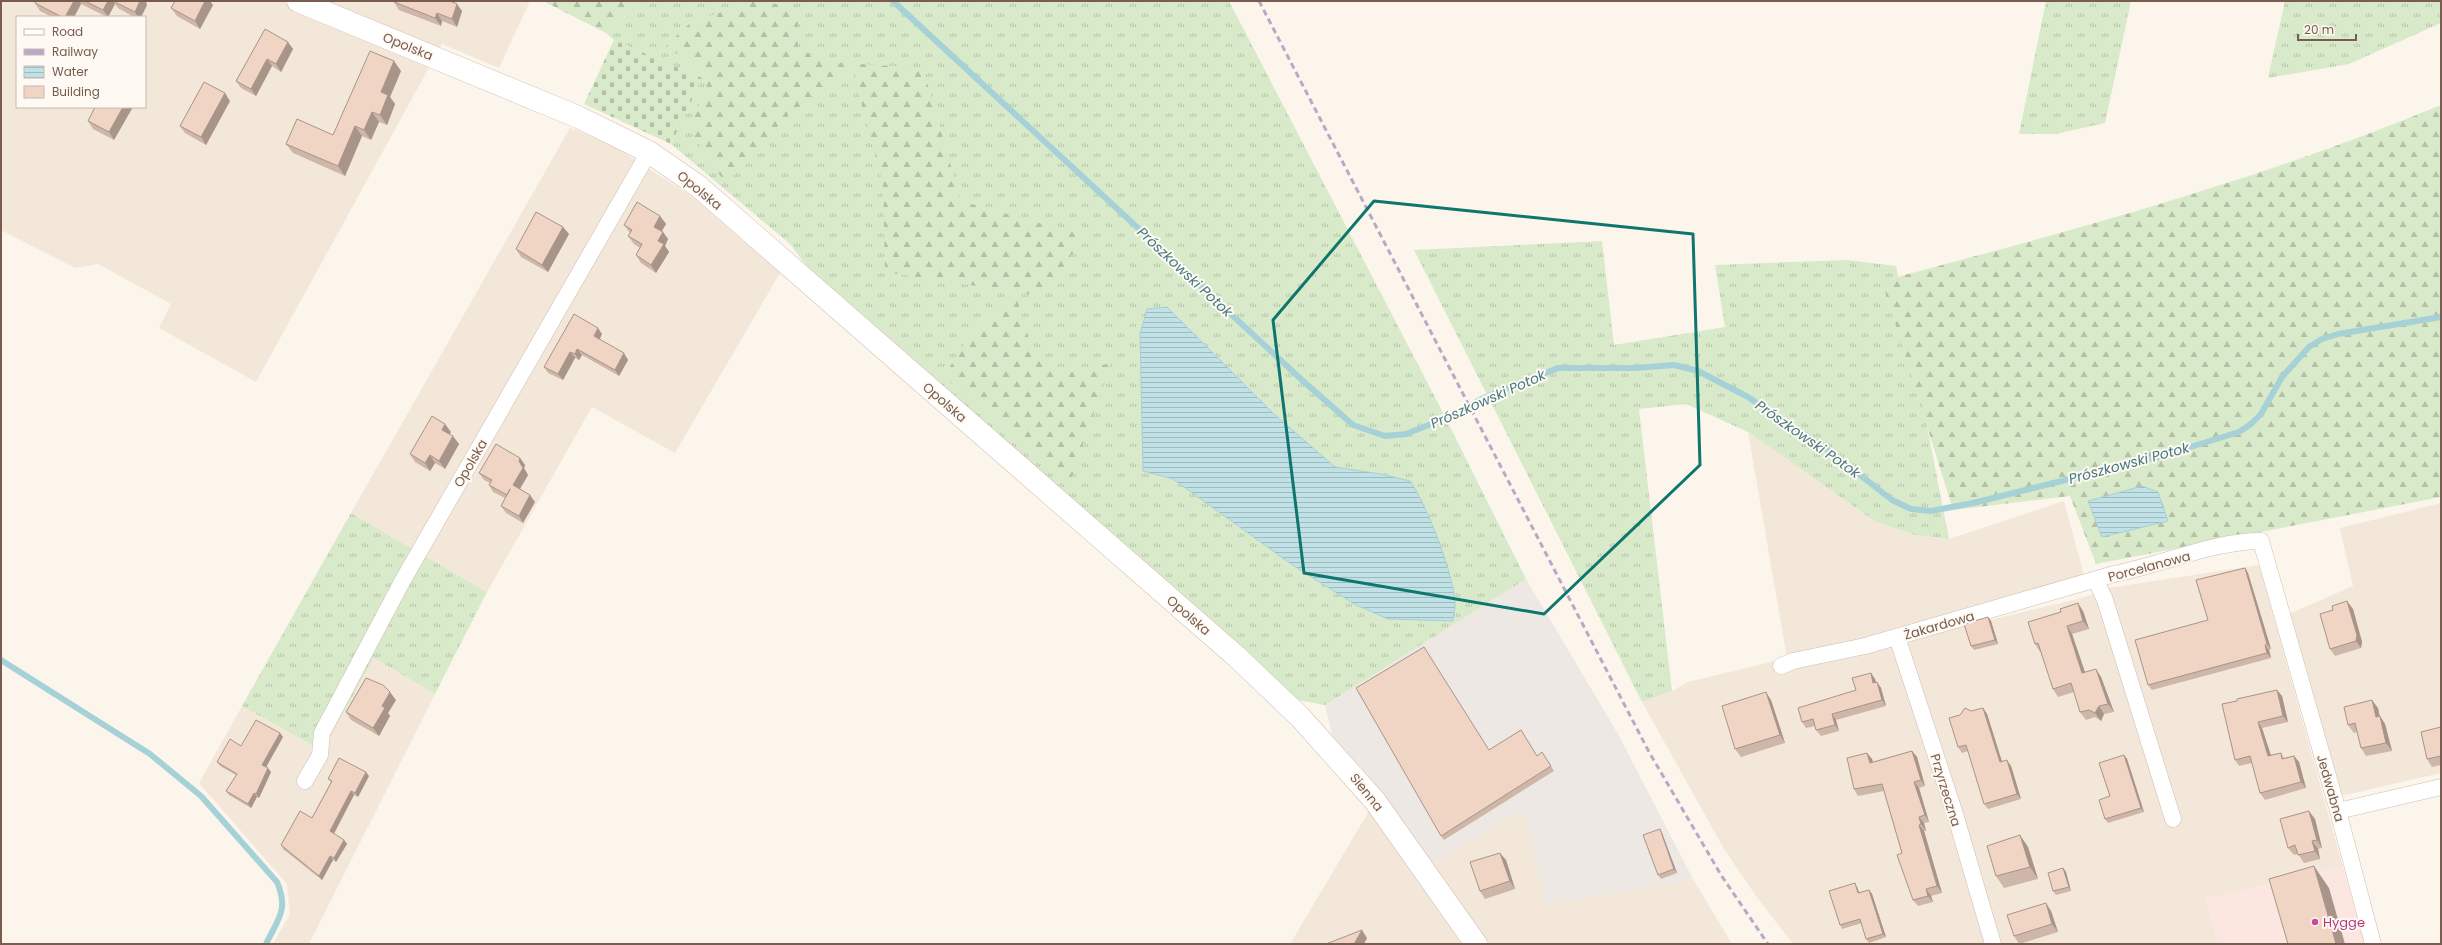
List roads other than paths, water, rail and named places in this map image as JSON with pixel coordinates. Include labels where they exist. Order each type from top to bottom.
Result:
[{"type":"street","name":"Opolska","points":[[298,1],[578,117],[649,152],[698,186],[1237,658]]},
{"type":"street","name":"Opolska","points":[[305,781],[320,755],[322,733],[403,580],[649,152]]},
{"type":"street","name":"Porcelanowa","points":[[2173,819],[2105,600],[2096,580],[2241,541],[2261,541],[2287,632]]},
{"type":"street","name":"Żakardowa","points":[[1781,666],[1793,661],[1824,656],[1896,637],[2096,580]]},
{"type":"street","name":"Jedwabna","points":[[2287,632],[2338,810],[2373,944]]},
{"type":"street","name":"Przyrzeczna","points":[[1896,637],[1955,814],[1992,944]]},
{"type":"street","name":"Sienna","points":[[1237,658],[1300,717],[1376,801],[1476,944]]},
{"type":"street","points":[[2338,810],[2441,787]]},
{"type":"water","points":[[1167,307],[1274,414],[1335,467],[1381,474],[1410,481],[1432,523],[1451,578],[1455,606],[1453,621],[1388,619],[1356,605],[1291,564],[1173,479],[1143,471],[1140,334],[1147,309]]},
{"type":"water","points":[[2142,486],[2158,492],[2168,521],[2102,537],[2088,501]]},
{"type":"waterway","name":"Prószkowski Potok","points":[[893,1],[1302,380],[1353,425],[1385,436],[1406,434],[1459,413],[1481,399],[1558,368],[1635,368],[1674,365],[1698,371],[1748,397],[1828,450],[1892,500],[1911,509],[1931,511],[1973,503],[2158,457],[2239,432],[2251,424],[2261,414],[2282,377],[2309,347],[2322,339],[2338,334],[2441,317]]},
{"type":"waterway","points":[[1,660],[150,754],[201,796],[277,882],[282,900],[282,907],[278,921],[266,944]]},
{"type":"railway","points":[[1259,1],[1649,752],[1721,875],[1768,944]]},
{"type":"place","name":"Hygge","points":[[2315,922]]}]
